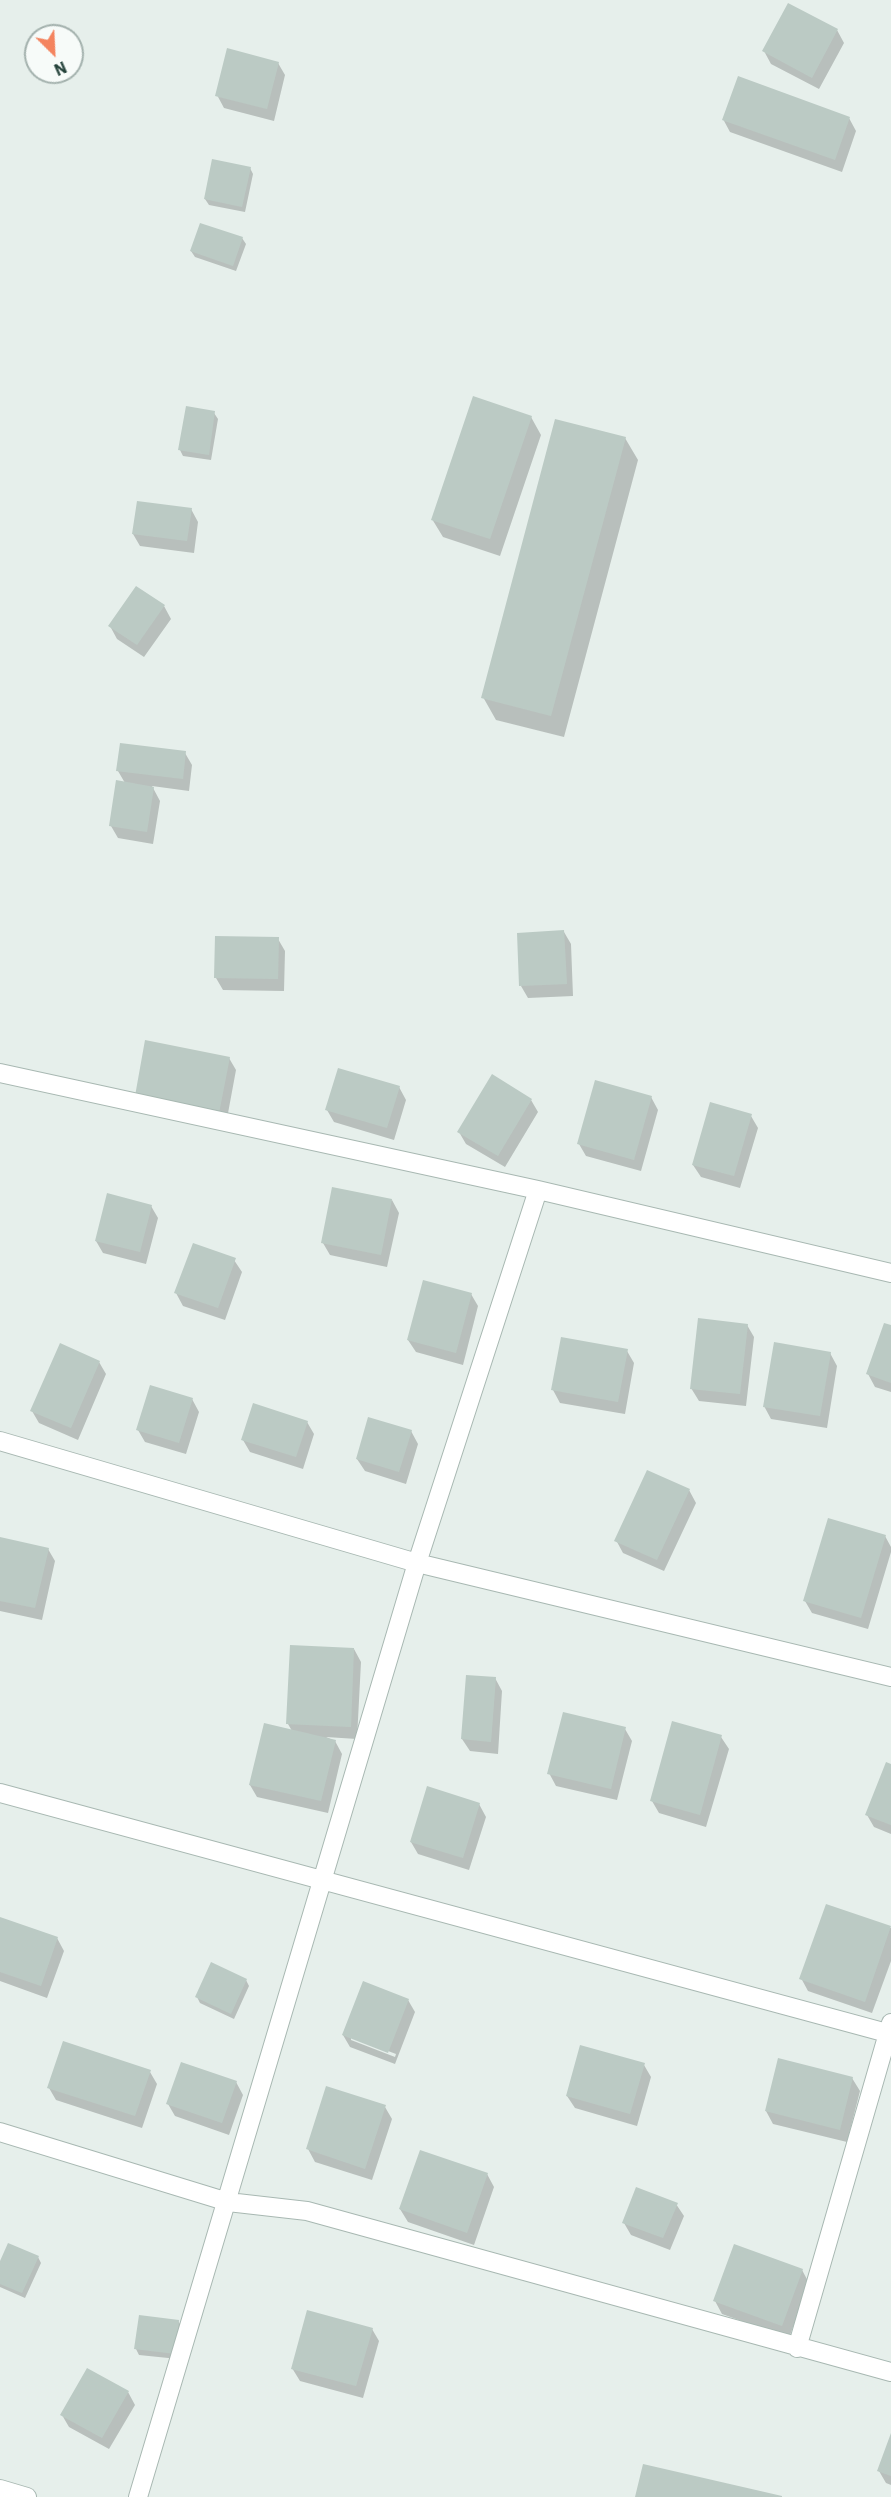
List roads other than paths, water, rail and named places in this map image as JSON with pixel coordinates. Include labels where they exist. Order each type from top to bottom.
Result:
[{"type":"street","points":[[0,1073],[538,1190],[891,1273]]},
{"type":"street","points":[[138,2497],[228,2202],[417,1563],[538,1190]]},
{"type":"street","points":[[0,1441],[417,1563],[891,1677]]},
{"type":"street","points":[[0,1793],[323,1881],[890,2030],[797,2348]]},
{"type":"street","points":[[0,2132],[228,2202],[307,2211],[797,2348],[891,2372]]},
{"type":"street","points":[[0,2489],[27,2497]]}]
